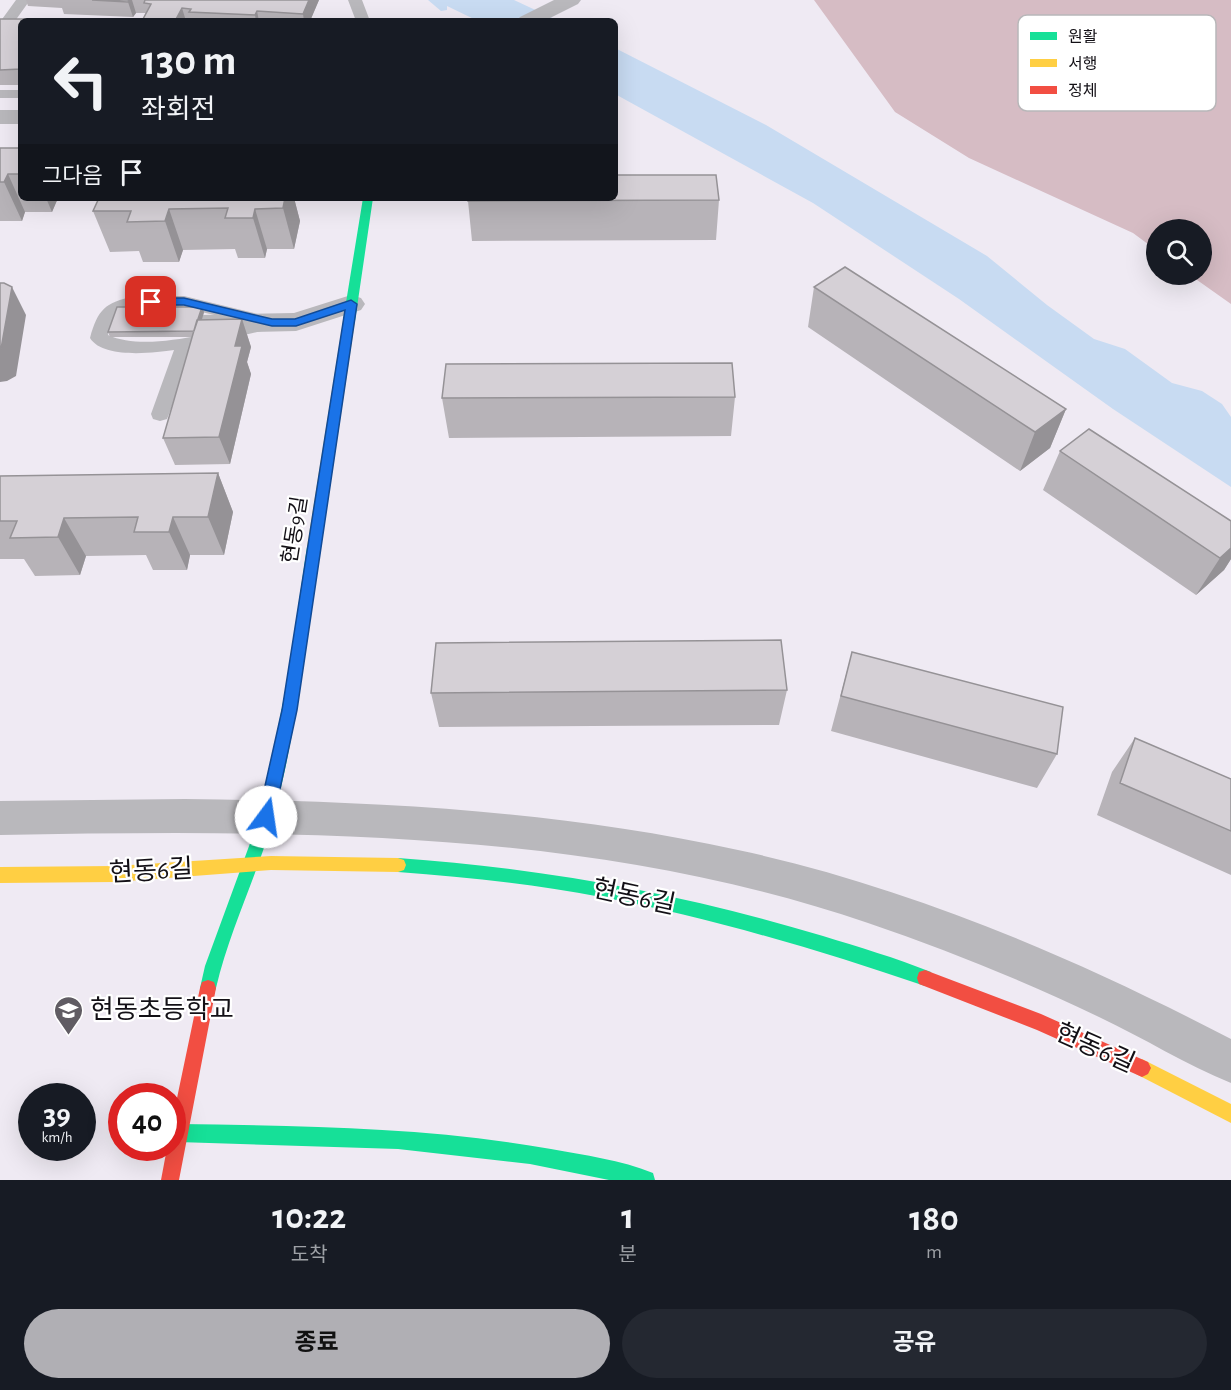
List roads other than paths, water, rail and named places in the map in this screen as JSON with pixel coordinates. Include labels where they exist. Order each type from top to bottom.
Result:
[{"type":"street","points":[[533,18],[570,1]]},
{"type":"street","points":[[0,117],[18,117]]},
{"type":"street","name":"현동9길","points":[[186,1094],[213,961],[266,817],[289,710],[368,201]]},
{"type":"street","points":[[193,334],[296,322],[351,304]]},
{"type":"street","name":"현동6길","points":[[0,818],[266,817],[390,821],[520,832],[633,848],[737,868],[848,896],[965,940],[1077,985],[1231,1062]]},
{"type":"street","name":"현동6길","points":[[0,875],[115,874],[247,864],[422,866],[520,875],[626,894],[734,919],[860,956],[983,1000],[1124,1059],[1231,1114]]},
{"type":"street","points":[[186,1134],[298,1135],[411,1140],[532,1167],[646,1180]]},
{"type":"street","name":"현동9길","points":[[170,1180],[173,1161]]},
{"type":"lane","points":[[0,32],[23,0]]},
{"type":"lane","points":[[355,0],[362,18]]},
{"type":"lane","points":[[0,94],[18,94]]},
{"type":"lane","points":[[193,334],[116,346],[106,344],[99,338],[105,316],[111,309],[134,302],[184,302],[272,323]]},
{"type":"lane","points":[[160,414],[193,334]]},
{"type":"water","points":[[428,0],[514,0],[553,18],[472,18],[447,6],[447,10],[441,11]]},
{"type":"water","points":[[618,50],[766,125],[987,256],[1047,305],[1094,339],[1125,349],[1172,383],[1202,391],[1222,404],[1231,417],[1231,487],[1113,409],[959,299],[813,203],[618,96]]},
{"type":"place","name":"현동초등학교","points":[[69,1036]]}]
